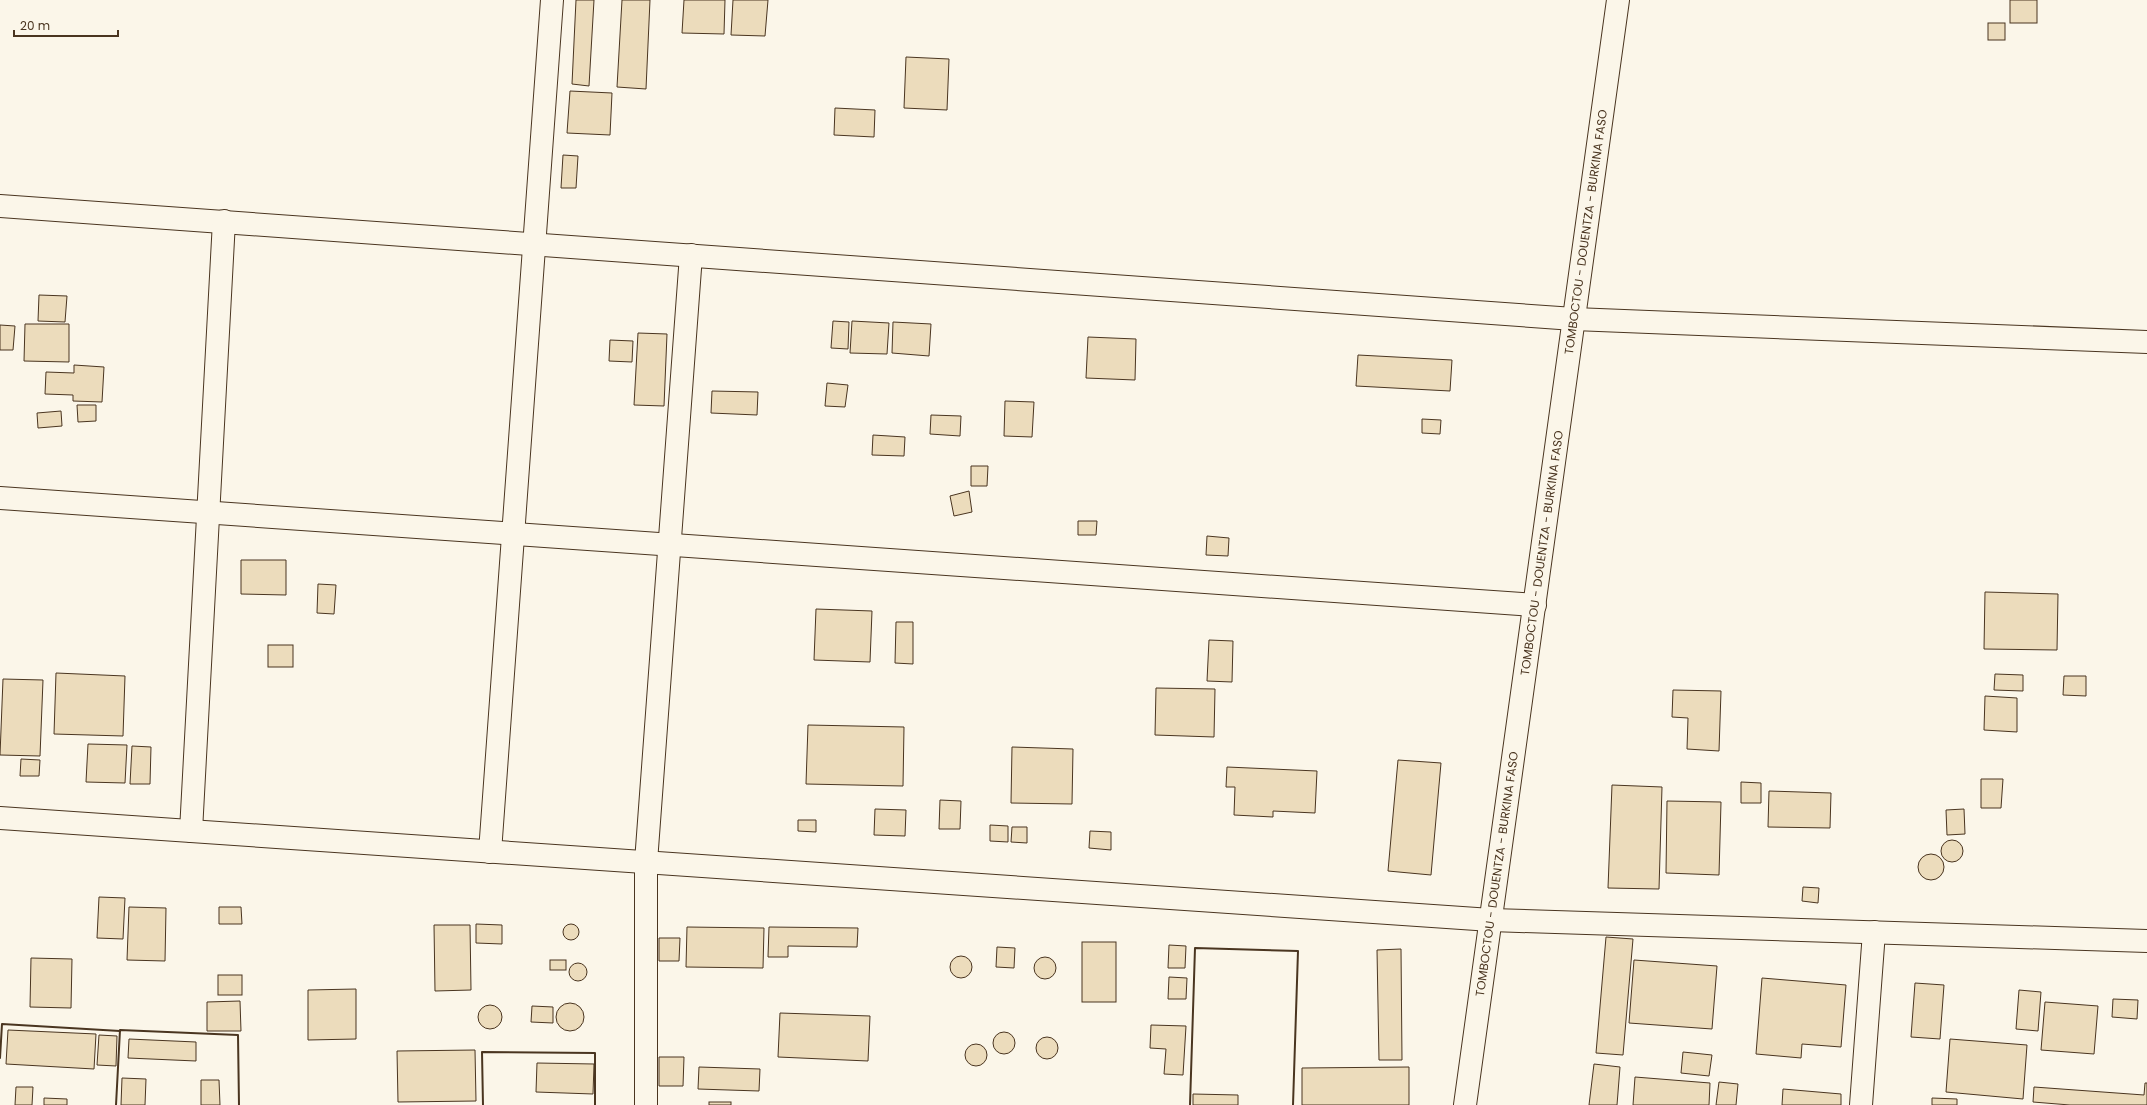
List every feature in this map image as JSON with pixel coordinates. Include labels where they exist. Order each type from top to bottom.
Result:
[{"type":"street","points":[[490,852],[552,0]]},
{"type":"street","name":"TOMBOCTOU - DOUENTZA - BURKINA FASO","points":[[1465,1105],[1618,0]]},
{"type":"street","points":[[0,206],[1574,319],[2147,342]]},
{"type":"street","points":[[191,831],[224,222]]},
{"type":"street","points":[[646,1105],[646,862],[691,256]]},
{"type":"street","points":[[0,498],[1535,606]]},
{"type":"street","points":[[0,818],[1491,920],[2147,941]]},
{"type":"street","points":[[1861,1105],[1874,932]]},
{"type":"building","points":[[576,0],[594,0],[589,86],[572,84]]},
{"type":"building","points":[[622,0],[650,0],[646,89],[617,87]]},
{"type":"building","points":[[684,0],[725,0],[724,34],[682,33]]},
{"type":"building","points":[[733,0],[768,0],[765,36],[731,35]]},
{"type":"building","points":[[2010,0],[2037,0],[2037,23],[2010,23]]},
{"type":"building","points":[[1988,23],[2005,23],[2005,40],[1988,40]]},
{"type":"building","points":[[906,57],[949,59],[947,110],[904,108]]},
{"type":"building","points":[[570,91],[612,93],[610,135],[567,133]]},
{"type":"building","points":[[835,108],[875,110],[874,137],[834,135]]},
{"type":"building","points":[[563,155],[578,156],[576,188],[561,188]]},
{"type":"building","points":[[39,295],[67,296],[65,322],[38,321]]},
{"type":"building","points":[[833,321],[849,322],[848,349],[831,348]]},
{"type":"building","points":[[852,321],[889,323],[887,354],[850,353]]},
{"type":"building","points":[[893,322],[931,324],[929,356],[892,353]]},
{"type":"building","points":[[25,324],[69,324],[69,362],[24,361]]},
{"type":"building","points":[[0,325],[15,326],[13,350],[0,350]]},
{"type":"building","points":[[638,333],[667,334],[664,406],[634,405]]},
{"type":"building","points":[[1088,337],[1136,339],[1135,380],[1086,378]]},
{"type":"building","points":[[610,340],[633,341],[632,362],[609,361]]},
{"type":"building","points":[[1358,355],[1452,360],[1450,391],[1356,386]]},
{"type":"building","points":[[74,365],[104,367],[102,402],[73,401],[73,395],[45,394],[46,372],[74,373]]},
{"type":"building","points":[[827,383],[848,385],[845,407],[825,406]]},
{"type":"building","points":[[712,391],[758,392],[757,415],[711,413]]},
{"type":"building","points":[[1005,401],[1034,402],[1032,437],[1004,436]]},
{"type":"building","points":[[77,405],[96,405],[96,421],[78,422]]},
{"type":"building","points":[[61,411],[62,426],[38,428],[37,413]]},
{"type":"building","points":[[931,415],[961,416],[960,436],[930,434]]},
{"type":"building","points":[[1422,419],[1441,420],[1440,434],[1422,433]]},
{"type":"building","points":[[873,435],[905,437],[904,456],[872,455]]},
{"type":"building","points":[[971,466],[988,466],[987,486],[971,486]]},
{"type":"building","points":[[969,491],[972,512],[954,516],[950,496]]},
{"type":"building","points":[[1078,521],[1097,521],[1096,535],[1078,535]]},
{"type":"building","points":[[1207,536],[1229,538],[1228,556],[1206,555]]},
{"type":"building","points":[[241,560],[286,560],[286,595],[241,594]]},
{"type":"building","points":[[318,584],[336,585],[334,614],[317,613]]},
{"type":"building","points":[[1985,592],[2058,594],[2057,650],[1984,649]]},
{"type":"building","points":[[816,609],[872,611],[870,662],[814,660]]},
{"type":"building","points":[[896,622],[913,622],[913,664],[895,663]]},
{"type":"building","points":[[1209,640],[1233,641],[1232,682],[1207,681]]},
{"type":"building","points":[[268,645],[293,645],[293,667],[268,667]]},
{"type":"building","points":[[56,673],[125,676],[123,736],[54,734]]},
{"type":"building","points":[[1995,674],[2023,675],[2023,691],[1994,690]]},
{"type":"building","points":[[2064,676],[2086,676],[2086,696],[2063,695]]},
{"type":"building","points":[[3,679],[43,680],[40,756],[0,755]]},
{"type":"building","points":[[1156,688],[1215,689],[1214,737],[1155,735]]},
{"type":"building","points":[[1673,690],[1721,691],[1719,751],[1687,749],[1688,718],[1672,717]]},
{"type":"building","points":[[1985,696],[2017,698],[2017,732],[1984,730]]},
{"type":"building","points":[[808,725],[904,727],[903,786],[806,784]]},
{"type":"building","points":[[88,744],[127,745],[125,783],[86,782]]},
{"type":"building","points":[[132,746],[151,747],[150,784],[130,784]]},
{"type":"building","points":[[1012,747],[1073,749],[1072,804],[1011,803]]},
{"type":"building","points":[[21,759],[40,760],[39,776],[20,776]]},
{"type":"building","points":[[1398,760],[1441,763],[1431,875],[1388,871]]},
{"type":"building","points":[[1227,767],[1317,771],[1315,813],[1273,811],[1273,817],[1234,815],[1235,787],[1226,787]]},
{"type":"building","points":[[1981,779],[2003,779],[2001,808],[1981,808]]},
{"type":"building","points":[[1741,782],[1761,783],[1761,803],[1741,803]]},
{"type":"building","points":[[1612,785],[1662,787],[1659,889],[1608,888]]},
{"type":"building","points":[[1769,791],[1831,793],[1830,828],[1768,827]]},
{"type":"building","points":[[940,800],[961,801],[960,829],[939,829]]},
{"type":"building","points":[[1667,801],[1721,802],[1719,875],[1666,873]]},
{"type":"building","points":[[875,809],[906,810],[905,836],[874,835]]},
{"type":"building","points":[[1964,809],[1965,834],[1947,835],[1946,810]]},
{"type":"building","points":[[798,820],[816,820],[816,832],[798,831]]},
{"type":"building","points":[[990,825],[1008,826],[1008,842],[990,841]]},
{"type":"building","points":[[1012,827],[1027,827],[1027,843],[1011,842]]},
{"type":"building","points":[[1090,831],[1111,832],[1111,850],[1089,848]]},
{"type":"building","points":[[1952,840],[1960,843],[1963,851],[1960,859],[1952,862],[1944,859],[1941,851],[1944,843]]},
{"type":"building","points":[[1931,854],[1940,858],[1944,867],[1940,876],[1931,880],[1922,876],[1918,867],[1922,858]]},
{"type":"building","points":[[1803,887],[1819,888],[1818,903],[1802,901]]},
{"type":"building","points":[[99,897],[125,898],[123,939],[97,938]]},
{"type":"building","points":[[129,907],[166,908],[165,961],[127,960]]},
{"type":"building","points":[[219,907],[241,907],[242,924],[219,924]]},
{"type":"building","points":[[476,924],[502,925],[502,944],[476,943]]},
{"type":"building","points":[[571,924],[577,926],[579,932],[577,938],[571,940],[565,938],[563,932],[565,926]]},
{"type":"building","points":[[434,925],[470,925],[471,990],[435,991]]},
{"type":"building","points":[[687,927],[764,928],[763,968],[686,967]]},
{"type":"building","points":[[769,927],[858,928],[857,947],[788,946],[788,957],[768,957]]},
{"type":"building","points":[[1606,937],[1633,939],[1623,1055],[1596,1053]]},
{"type":"building","points":[[659,938],[680,938],[679,961],[659,961]]},
{"type":"building","points":[[1082,942],[1116,942],[1116,1002],[1082,1002]]},
{"type":"building","points":[[1169,945],[1186,946],[1185,968],[1168,968]]},
{"type":"building","points":[[997,947],[1015,948],[1014,968],[996,967]]},
{"type":"building","points":[[1401,949],[1402,1060],[1379,1060],[1377,950]]},
{"type":"building","points":[[961,956],[969,959],[972,967],[969,975],[961,978],[953,975],[950,967],[953,959]]},
{"type":"building","points":[[1045,957],[1053,960],[1056,968],[1053,976],[1045,979],[1037,976],[1034,968],[1037,960]]},
{"type":"building","points":[[31,958],[72,959],[71,1008],[30,1007]]},
{"type":"building","points":[[550,960],[566,960],[566,970],[550,970]]},
{"type":"building","points":[[1634,960],[1717,966],[1712,1029],[1629,1023]]},
{"type":"building","points":[[574,963],[582,963],[587,968],[585,979],[582,981],[574,981],[569,976],[569,968]]},
{"type":"building","points":[[218,975],[242,975],[242,995],[218,995]]},
{"type":"building","points":[[1169,977],[1187,978],[1186,999],[1168,999]]},
{"type":"building","points":[[1762,978],[1846,985],[1841,1047],[1802,1044],[1801,1058],[1756,1054]]},
{"type":"building","points":[[1915,983],[1944,985],[1940,1039],[1911,1037]]},
{"type":"building","points":[[356,989],[356,1039],[308,1040],[308,990]]},
{"type":"building","points":[[2019,990],[2041,992],[2038,1031],[2016,1029]]},
{"type":"building","points":[[2113,999],[2138,1000],[2137,1019],[2112,1017]]},
{"type":"building","points":[[240,1001],[241,1031],[207,1031],[207,1002]]},
{"type":"building","points":[[2045,1002],[2098,1006],[2094,1054],[2041,1050]]},
{"type":"building","points":[[570,1003],[576,1004],[580,1007],[583,1011],[583,1023],[580,1027],[576,1030],[570,1031],[564,1030],[560,1027],[557,1023],[556,1017],[557,1011],[560,1007],[564,1004]]},
{"type":"building","points":[[490,1005],[495,1006],[501,1012],[501,1022],[495,1028],[490,1029],[485,1028],[479,1022],[478,1017],[479,1012],[485,1006]]},
{"type":"building","points":[[532,1006],[553,1007],[553,1023],[531,1022]]},
{"type":"building","points":[[780,1013],[870,1016],[868,1061],[778,1057]]},
{"type":"building","points":[[1151,1025],[1186,1026],[1183,1075],[1164,1074],[1166,1049],[1150,1048]]},
{"type":"building","points":[[8,1030],[96,1034],[94,1069],[6,1064]]},
{"type":"building","points":[[1004,1032],[1012,1035],[1015,1043],[1012,1051],[1004,1054],[996,1051],[993,1043],[996,1035]]},
{"type":"building","points":[[99,1035],[117,1036],[116,1066],[97,1065]]},
{"type":"building","points":[[1047,1037],[1055,1040],[1058,1048],[1055,1056],[1047,1059],[1039,1056],[1036,1048],[1039,1040]]},
{"type":"building","points":[[129,1039],[196,1042],[196,1061],[128,1058]]},
{"type":"building","points":[[1950,1039],[2027,1045],[2023,1099],[1946,1092]]},
{"type":"building","points":[[976,1044],[984,1047],[987,1055],[984,1063],[976,1066],[968,1063],[965,1055],[968,1047]]},
{"type":"building","points":[[475,1050],[476,1101],[398,1102],[397,1051]]},
{"type":"building","points":[[1683,1052],[1712,1055],[1709,1076],[1681,1073]]},
{"type":"building","points":[[659,1057],[684,1057],[683,1086],[659,1086]]},
{"type":"building","points":[[537,1063],[594,1064],[593,1094],[536,1092]]},
{"type":"building","points":[[1594,1064],[1620,1067],[1617,1105],[1589,1105]]},
{"type":"building","points":[[699,1067],[760,1069],[759,1091],[698,1089]]},
{"type":"building","points":[[1409,1067],[1409,1105],[1302,1105],[1302,1068]]},
{"type":"building","points":[[1635,1077],[1710,1083],[1709,1105],[1633,1105]]},
{"type":"building","points":[[122,1078],[146,1079],[145,1105],[121,1105]]},
{"type":"building","points":[[201,1080],[219,1080],[220,1105],[201,1105]]},
{"type":"building","points":[[1719,1082],[1738,1084],[1736,1105],[1716,1105]]},
{"type":"building","points":[[2145,1083],[2147,1083],[2147,1105],[2070,1105],[2033,1102],[2034,1087],[2144,1095]]},
{"type":"building","points":[[16,1087],[33,1087],[32,1105],[15,1105]]},
{"type":"building","points":[[1783,1089],[1841,1094],[1841,1105],[1782,1105]]},
{"type":"building","points":[[1193,1094],[1238,1095],[1238,1105],[1193,1105]]},
{"type":"building","points":[[44,1098],[67,1099],[67,1105],[44,1105]]},
{"type":"building","points":[[1932,1098],[1957,1099],[1957,1105],[1932,1105]]},
{"type":"building","points":[[709,1102],[731,1102],[731,1105],[709,1105]]},
{"type":"wall","points":[[1190,1105],[1195,948],[1298,951],[1293,1105]]},
{"type":"wall","points":[[0,1058],[2,1024],[120,1031]]},
{"type":"wall","points":[[116,1105],[120,1030],[238,1035],[239,1105]]},
{"type":"wall","points":[[483,1105],[482,1052],[595,1053],[595,1105]]}]
